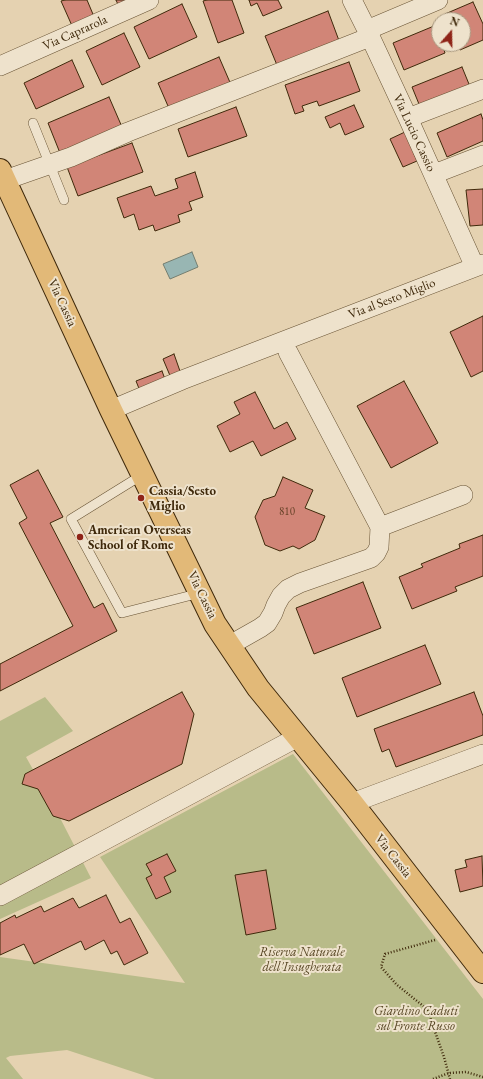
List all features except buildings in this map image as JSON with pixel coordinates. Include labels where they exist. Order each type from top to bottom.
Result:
[{"type":"main road","name":"Via Cassia","points":[[2,175],[111,410],[216,624],[258,688],[352,803],[483,972]]},
{"type":"street","name":"Via Caprarola","points":[[0,66],[149,0]]},
{"type":"street","name":"Via Lucio Cassio","points":[[352,0],[434,174],[479,265]]},
{"type":"street","points":[[2,175],[50,164],[70,157],[369,34],[438,0]]},
{"type":"street","points":[[408,118],[483,89]]},
{"type":"street","points":[[434,174],[483,155]]},
{"type":"street","name":"Via al Sesto Miglio","points":[[111,410],[182,380],[479,265]]},
{"type":"street","points":[[230,645],[260,628],[267,622],[281,596],[288,589],[300,583],[371,558],[379,547],[380,527],[288,352],[302,334]]},
{"type":"street","name":"Via al Sesto Miglio","points":[[182,380],[214,380],[288,352]]},
{"type":"street","points":[[380,527],[463,495]]},
{"type":"street","points":[[0,896],[298,737]]},
{"type":"street","points":[[352,803],[483,754]]},
{"type":"lane","points":[[33,123],[64,200]]},
{"type":"lane","points":[[142,475],[71,519],[122,613],[200,593]]},
{"type":"path","points":[[450,1079],[444,1057],[427,1010],[397,985],[381,967],[385,954],[437,939],[452,932]]},
{"type":"path","points":[[433,1079],[448,1074],[466,1072],[483,1076]]},
{"type":"green space","points":[[45,697],[73,731],[26,757],[91,878],[0,919],[0,721]]},
{"type":"green space","name":"Riserva Naturale dell'Insugherata","points":[[293,754],[483,999],[483,1079],[155,1079],[67,1050],[10,1056],[6,1058],[23,1079],[0,1079],[0,957],[185,983],[100,857]]},
{"type":"water","points":[[192,252],[198,267],[170,279],[163,264]]},
{"type":"place","name":"Cassia/Sesto Miglio","points":[[141,498]]},
{"type":"place","name":"American Overseas School of Rome","points":[[80,537]]},
{"type":"park label","name":"Giardino Caduti sul Fronte Russo","points":[[416,1018]]}]
